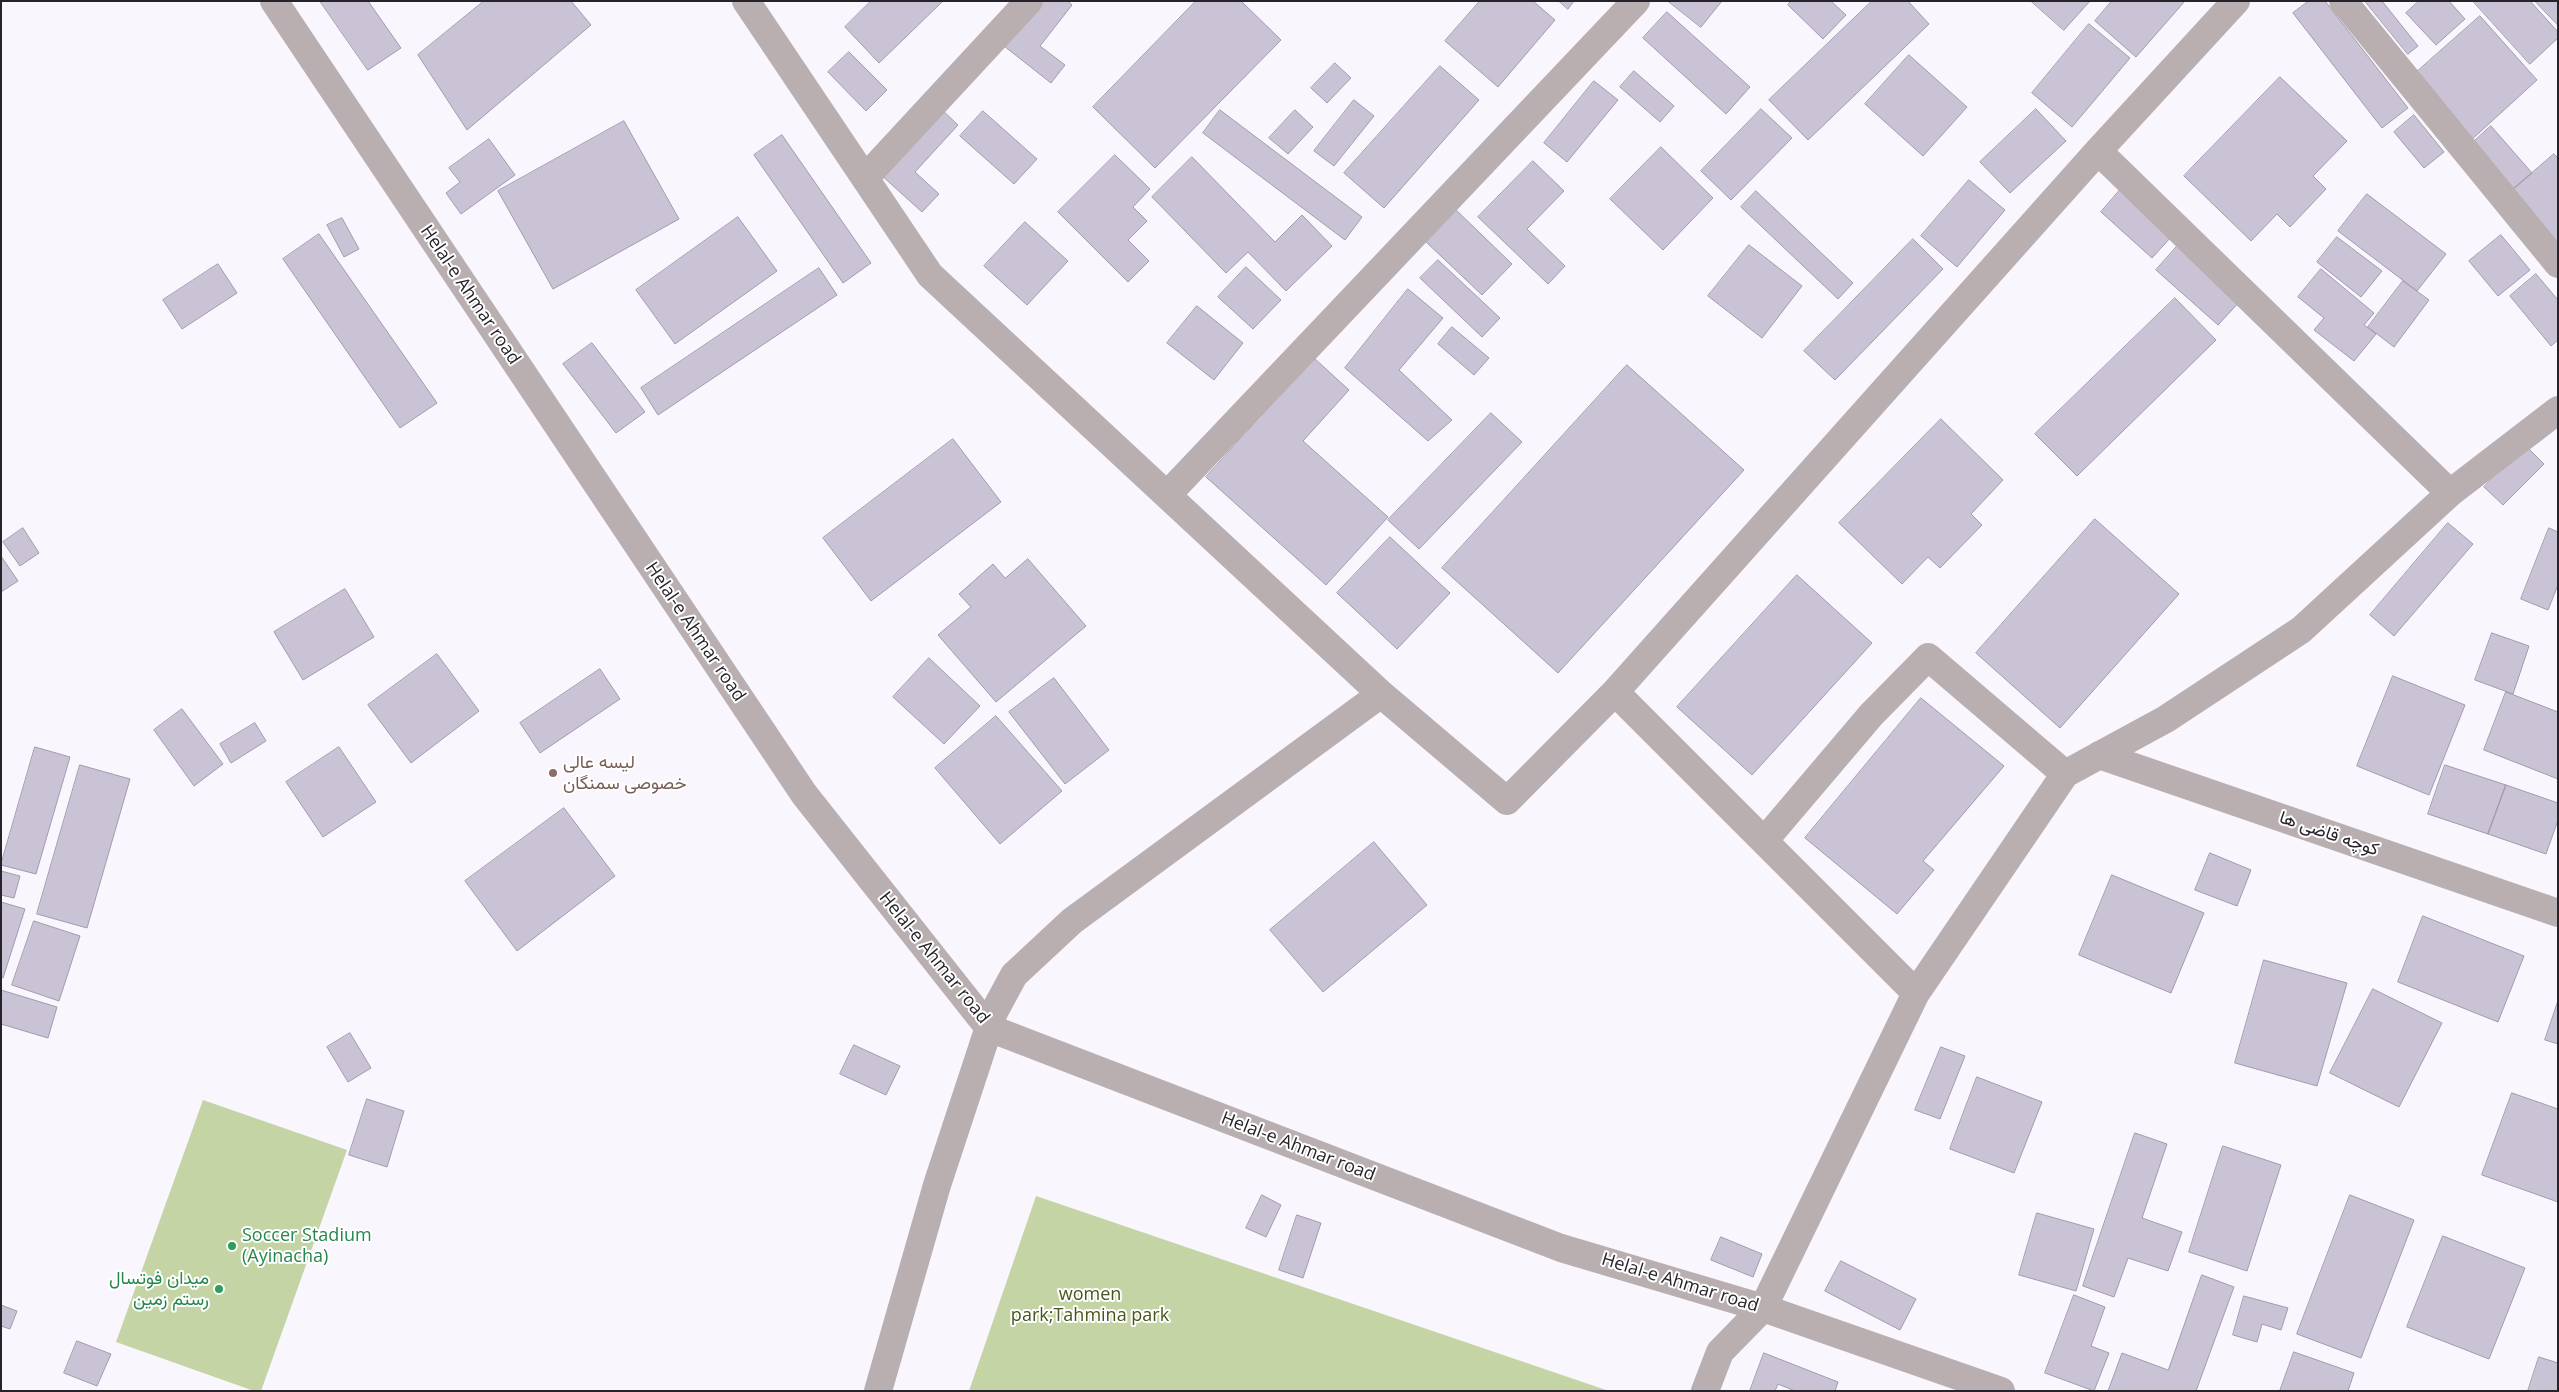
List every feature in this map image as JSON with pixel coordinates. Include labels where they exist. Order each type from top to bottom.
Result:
[{"type":"street","name":"Helal-e Ahmar road","points":[[274,1],[804,794],[989,1028],[1561,1248],[1763,1308],[2001,1391]]},
{"type":"street","points":[[746,1],[930,275],[1381,694],[1507,801],[1615,692],[2098,151],[2236,1]]},
{"type":"street","points":[[865,178],[1029,1]]},
{"type":"street","points":[[1167,495],[1636,1]]},
{"type":"street","points":[[2343,1],[2558,264]]},
{"type":"street","points":[[2098,151],[2450,493]]},
{"type":"street","points":[[1705,1391],[1720,1352],[1763,1308],[1916,993],[2066,774],[2166,720],[2301,630],[2450,493],[2558,410]]},
{"type":"street","points":[[1764,841],[1871,715],[1928,657],[2066,774]]},
{"type":"street","points":[[1615,692],[1916,993]]},
{"type":"street","points":[[878,1391],[937,1184],[989,1028],[1014,975],[1072,921],[1381,694]]},
{"type":"street","name":"کوچه قاضی ها","points":[[2100,755],[2558,913]]},
{"type":"green space","name":"Soccer Stadium (Ayinacha)","points":[[203,1100],[347,1150],[261,1391],[254,1391],[116,1342]]},
{"type":"green space","name":"women park;Tahmina park","points":[[1036,1196],[1609,1391],[969,1391]]},
{"type":"building","points":[[320,1],[368,1],[401,48],[368,70]]},
{"type":"building","points":[[484,1],[571,1],[591,25],[467,130],[418,55]]},
{"type":"building","points":[[871,1],[943,1],[879,63],[845,27]]},
{"type":"building","points":[[1039,1],[1068,1],[1072,5],[1040,46],[1065,65],[1051,83],[1004,46]]},
{"type":"building","points":[[1196,1],[1241,1],[1281,40],[1155,168],[1093,107]]},
{"type":"building","points":[[1480,1],[1533,1],[1555,20],[1498,87],[1445,41]]},
{"type":"building","points":[[1559,1],[1574,1],[1568,9]]},
{"type":"building","points":[[1668,1],[1722,1],[1701,27]]},
{"type":"building","points":[[1791,1],[1831,1],[1846,15],[1823,39],[1788,5]]},
{"type":"building","points":[[1872,1],[1908,1],[1929,24],[1808,140],[1769,100]]},
{"type":"building","points":[[2031,1],[2090,1],[2064,30]]},
{"type":"building","points":[[2112,1],[2185,1],[2136,57],[2095,21]]},
{"type":"building","points":[[2309,1],[2325,1],[2408,108],[2382,128],[2293,13]]},
{"type":"building","points":[[2365,1],[2382,1],[2418,46],[2408,54]]},
{"type":"building","points":[[2419,1],[2449,1],[2465,19],[2436,45],[2406,13]]},
{"type":"building","points":[[2473,1],[2530,1],[2558,32],[2558,38],[2530,64]]},
{"type":"building","points":[[2535,1],[2558,1],[2558,25]]},
{"type":"building","points":[[1667,12],[1750,87],[1726,114],[1643,38]]},
{"type":"building","points":[[2480,16],[2537,80],[2469,142],[2411,77]]},
{"type":"building","points":[[2089,24],[2130,58],[2072,127],[2032,93]]},
{"type":"building","points":[[849,52],[887,90],[866,111],[828,72]]},
{"type":"building","points":[[1909,55],[1967,107],[1923,156],[1865,104]]},
{"type":"building","points":[[1335,63],[1351,78],[1327,103],[1311,88]]},
{"type":"building","points":[[1440,66],[1479,100],[1384,208],[1344,173]]},
{"type":"building","points":[[1634,71],[1674,106],[1660,122],[1620,87]]},
{"type":"building","points":[[2280,77],[2347,141],[2313,176],[2326,189],[2290,227],[2277,214],[2251,241],[2184,176]]},
{"type":"building","points":[[1594,81],[1618,100],[1567,162],[1544,143]]},
{"type":"building","points":[[1354,100],[1374,116],[1334,166],[1314,151]]},
{"type":"building","points":[[940,108],[958,125],[915,172],[939,194],[922,212],[880,174]]},
{"type":"building","points":[[1761,109],[1792,138],[1731,200],[1701,171]]},
{"type":"building","points":[[2036,109],[2066,141],[2010,193],[1980,162]]},
{"type":"building","points":[[1220,110],[1362,217],[1345,240],[1203,133]]},
{"type":"building","points":[[1295,110],[1313,127],[1288,154],[1269,138]]},
{"type":"building","points":[[983,111],[1037,159],[1014,184],[960,136]]},
{"type":"building","points":[[2414,115],[2444,152],[2424,168],[2394,132]]},
{"type":"building","points":[[624,121],[679,219],[553,289],[498,191]]},
{"type":"building","points":[[2491,126],[2532,173],[2510,192],[2469,146]]},
{"type":"building","points":[[782,135],[871,263],[843,283],[754,155]]},
{"type":"building","points":[[489,139],[515,175],[461,214],[446,193],[460,182],[449,168]]},
{"type":"building","points":[[1661,147],[1713,198],[1663,250],[1610,199]]},
{"type":"building","points":[[2554,154],[2558,158],[2558,246],[2510,192]]},
{"type":"building","points":[[1115,155],[1150,189],[1133,207],[1147,221],[1128,240],[1149,261],[1128,282],[1058,212]]},
{"type":"building","points":[[1192,157],[1275,242],[1302,215],[1332,246],[1286,291],[1248,252],[1226,273],[1152,197]]},
{"type":"building","points":[[1533,161],[1564,191],[1527,229],[1565,266],[1548,284],[1478,217]]},
{"type":"building","points":[[1969,180],[2005,210],[1957,267],[1921,236]]},
{"type":"building","points":[[2120,190],[2172,236],[2152,258],[2101,212]]},
{"type":"building","points":[[1756,191],[1853,283],[1838,299],[1741,207]]},
{"type":"building","points":[[2367,194],[2446,254],[2417,291],[2338,231]]},
{"type":"building","points":[[1455,209],[1512,264],[1482,295],[1424,240]]},
{"type":"building","points":[[738,217],[777,271],[675,344],[636,290]]},
{"type":"building","points":[[342,218],[359,249],[344,257],[327,225]]},
{"type":"building","points":[[1025,222],[1068,261],[1027,305],[984,266]]},
{"type":"building","points":[[319,234],[437,403],[400,428],[283,259]]},
{"type":"building","points":[[2501,235],[2530,270],[2498,296],[2469,261]]},
{"type":"building","points":[[2337,237],[2382,271],[2361,297],[2317,262]]},
{"type":"building","points":[[1913,239],[1943,269],[1835,380],[1804,351]]},
{"type":"building","points":[[2180,243],[2243,298],[2218,325],[2156,270]]},
{"type":"building","points":[[1749,245],[1802,286],[1762,338],[1708,296]]},
{"type":"building","points":[[1438,260],[1500,318],[1482,337],[1420,278]]},
{"type":"building","points":[[218,264],[237,293],[182,329],[163,300]]},
{"type":"building","points":[[1246,267],[1281,300],[1253,329],[1218,297]]},
{"type":"building","points":[[819,268],[837,295],[658,415],[641,388]]},
{"type":"building","points":[[2321,269],[2374,313],[2364,325],[2376,334],[2354,361],[2314,330],[2324,318],[2298,297]]},
{"type":"building","points":[[2536,274],[2558,300],[2558,340],[2551,346],[2510,296]]},
{"type":"building","points":[[2403,281],[2429,300],[2394,347],[2368,327]]},
{"type":"building","points":[[1408,289],[1443,318],[1399,370],[1452,420],[1428,441],[1345,368]]},
{"type":"building","points":[[2175,298],[2216,340],[2077,476],[2035,434]]},
{"type":"building","points":[[1197,306],[1243,343],[1214,380],[1167,343]]},
{"type":"building","points":[[1452,327],[1489,358],[1474,375],[1438,344]]},
{"type":"building","points":[[592,343],[645,412],[616,433],[563,364]]},
{"type":"building","points":[[1314,358],[1349,390],[1303,441],[1388,517],[1326,585],[1206,477]]},
{"type":"building","points":[[1627,365],[1744,470],[1558,673],[1442,568]]},
{"type":"building","points":[[1491,413],[1522,442],[1419,549],[1388,520]]},
{"type":"building","points":[[1941,419],[2003,480],[1971,514],[1982,525],[1940,568],[1928,557],[1902,584],[1839,523]]},
{"type":"building","points":[[953,439],[1001,502],[871,601],[823,538]]},
{"type":"building","points":[[2525,445],[2544,464],[2503,505],[2484,487]]},
{"type":"building","points":[[2095,519],[2179,594],[2060,728],[1976,653]]},
{"type":"building","points":[[2448,523],[2473,544],[2394,636],[2370,615]]},
{"type":"building","points":[[23,528],[39,553],[20,566],[3,542]]},
{"type":"building","points":[[2549,528],[2558,532],[2558,585],[2548,610],[2521,599]]},
{"type":"building","points":[[1390,537],[1450,593],[1397,649],[1337,593]]},
{"type":"building","points":[[1,556],[18,581],[1,592]]},
{"type":"building","points":[[1028,559],[1086,626],[996,702],[938,635],[971,607],[959,594],[993,564],[1005,578]]},
{"type":"building","points":[[1797,575],[1872,643],[1752,775],[1677,707]]},
{"type":"building","points":[[345,589],[374,637],[303,680],[274,632]]},
{"type":"building","points":[[2492,633],[2529,646],[2513,694],[2475,680]]},
{"type":"building","points":[[437,654],[479,711],[411,763],[368,705]]},
{"type":"building","points":[[929,658],[980,706],[944,744],[893,697]]},
{"type":"building","points":[[600,669],[620,699],[540,753],[520,723]]},
{"type":"building","points":[[2393,676],[2465,705],[2429,795],[2357,766]]},
{"type":"building","points":[[1054,678],[1109,750],[1065,784],[1009,712]]},
{"type":"building","points":[[2506,692],[2558,712],[2558,779],[2484,750]]},
{"type":"building","points":[[1921,698],[2004,766],[1923,861],[1934,870],[1897,914],[1805,838]]},
{"type":"building","points":[[182,709],[223,764],[194,786],[154,730]]},
{"type":"building","points":[[996,716],[1062,791],[1000,844],[935,768]]},
{"type":"building","points":[[255,723],[266,741],[231,763],[220,744]]},
{"type":"building","points":[[35,747],[70,757],[36,874],[1,865]]},
{"type":"building","points":[[339,747],[376,802],[323,837],[286,782]]},
{"type":"building","points":[[80,765],[130,779],[87,928],[37,914]]},
{"type":"building","points":[[2445,765],[2506,785],[2488,834],[2428,814]]},
{"type":"building","points":[[2506,785],[2558,803],[2558,820],[2546,854],[2488,834]]},
{"type":"building","points":[[564,808],[615,876],[517,951],[465,881]]},
{"type":"building","points":[[1374,842],[1427,905],[1323,992],[1270,930]]},
{"type":"building","points":[[2210,853],[2251,870],[2237,906],[2195,890]]},
{"type":"building","points":[[1,871],[20,876],[14,898],[1,895]]},
{"type":"building","points":[[2112,875],[2204,913],[2171,993],[2079,955]]},
{"type":"building","points":[[1,902],[25,909],[3,978],[1,977]]},
{"type":"building","points":[[2423,916],[2524,956],[2498,1022],[2398,982]]},
{"type":"building","points":[[34,921],[80,936],[59,1001],[12,985]]},
{"type":"building","points":[[2264,960],[2347,983],[2317,1086],[2235,1063]]},
{"type":"building","points":[[2373,989],[2442,1023],[2399,1107],[2330,1073]]},
{"type":"building","points":[[1,990],[57,1007],[48,1038],[1,1024]]},
{"type":"building","points":[[2558,1001],[2558,1044],[2545,1040]]},
{"type":"building","points":[[350,1033],[371,1068],[348,1082],[327,1047]]},
{"type":"building","points":[[854,1045],[900,1066],[886,1095],[840,1074]]},
{"type":"building","points":[[1941,1047],[1965,1056],[1940,1119],[1915,1110]]},
{"type":"building","points":[[1977,1077],[2042,1102],[2014,1173],[1950,1149]]},
{"type":"building","points":[[2512,1093],[2558,1109],[2558,1202],[2482,1175]]},
{"type":"building","points":[[367,1099],[404,1111],[387,1167],[349,1155]]},
{"type":"building","points":[[2135,1133],[2167,1144],[2142,1218],[2182,1232],[2168,1271],[2128,1258],[2114,1297],[2083,1286]]},
{"type":"building","points":[[2223,1146],[2281,1165],[2247,1271],[2189,1252]]},
{"type":"building","points":[[1262,1195],[1281,1205],[1266,1237],[1246,1228]]},
{"type":"building","points":[[2350,1195],[2414,1220],[2361,1358],[2297,1334]]},
{"type":"building","points":[[2037,1213],[2094,1229],[2076,1291],[2019,1275]]},
{"type":"building","points":[[1297,1215],[1321,1223],[1303,1278],[1279,1270]]},
{"type":"building","points":[[2443,1236],[2525,1268],[2489,1359],[2407,1327]]},
{"type":"building","points":[[1721,1237],[1762,1254],[1753,1277],[1711,1260]]},
{"type":"building","points":[[1841,1261],[1916,1299],[1900,1330],[1825,1291]]},
{"type":"building","points":[[2202,1275],[2234,1287],[2196,1391],[2108,1391],[2122,1353],[2168,1370]]},
{"type":"building","points":[[2074,1295],[2105,1307],[2091,1346],[2109,1353],[2094,1391],[2045,1373]]},
{"type":"building","points":[[2244,1296],[2288,1308],[2281,1330],[2262,1324],[2257,1342],[2233,1335]]},
{"type":"building","points":[[1,1305],[17,1311],[10,1329],[1,1326]]},
{"type":"building","points":[[77,1341],[111,1354],[97,1386],[64,1373]]},
{"type":"building","points":[[2294,1352],[2354,1373],[2348,1391],[2280,1391]]},
{"type":"building","points":[[1764,1353],[1838,1382],[1835,1391],[1795,1391],[1778,1384],[1775,1391],[1750,1391]]},
{"type":"building","points":[[2539,1357],[2558,1363],[2558,1391],[2528,1391]]},
{"type":"place","name":"لیسه عالی خصوصی سمنگان","points":[[553,773]]},
{"type":"place","name":"Soccer Stadium (Ayinacha)","points":[[232,1246]]},
{"type":"place","name":"میدان فوتسال رستم زمین","points":[[219,1289]]}]
